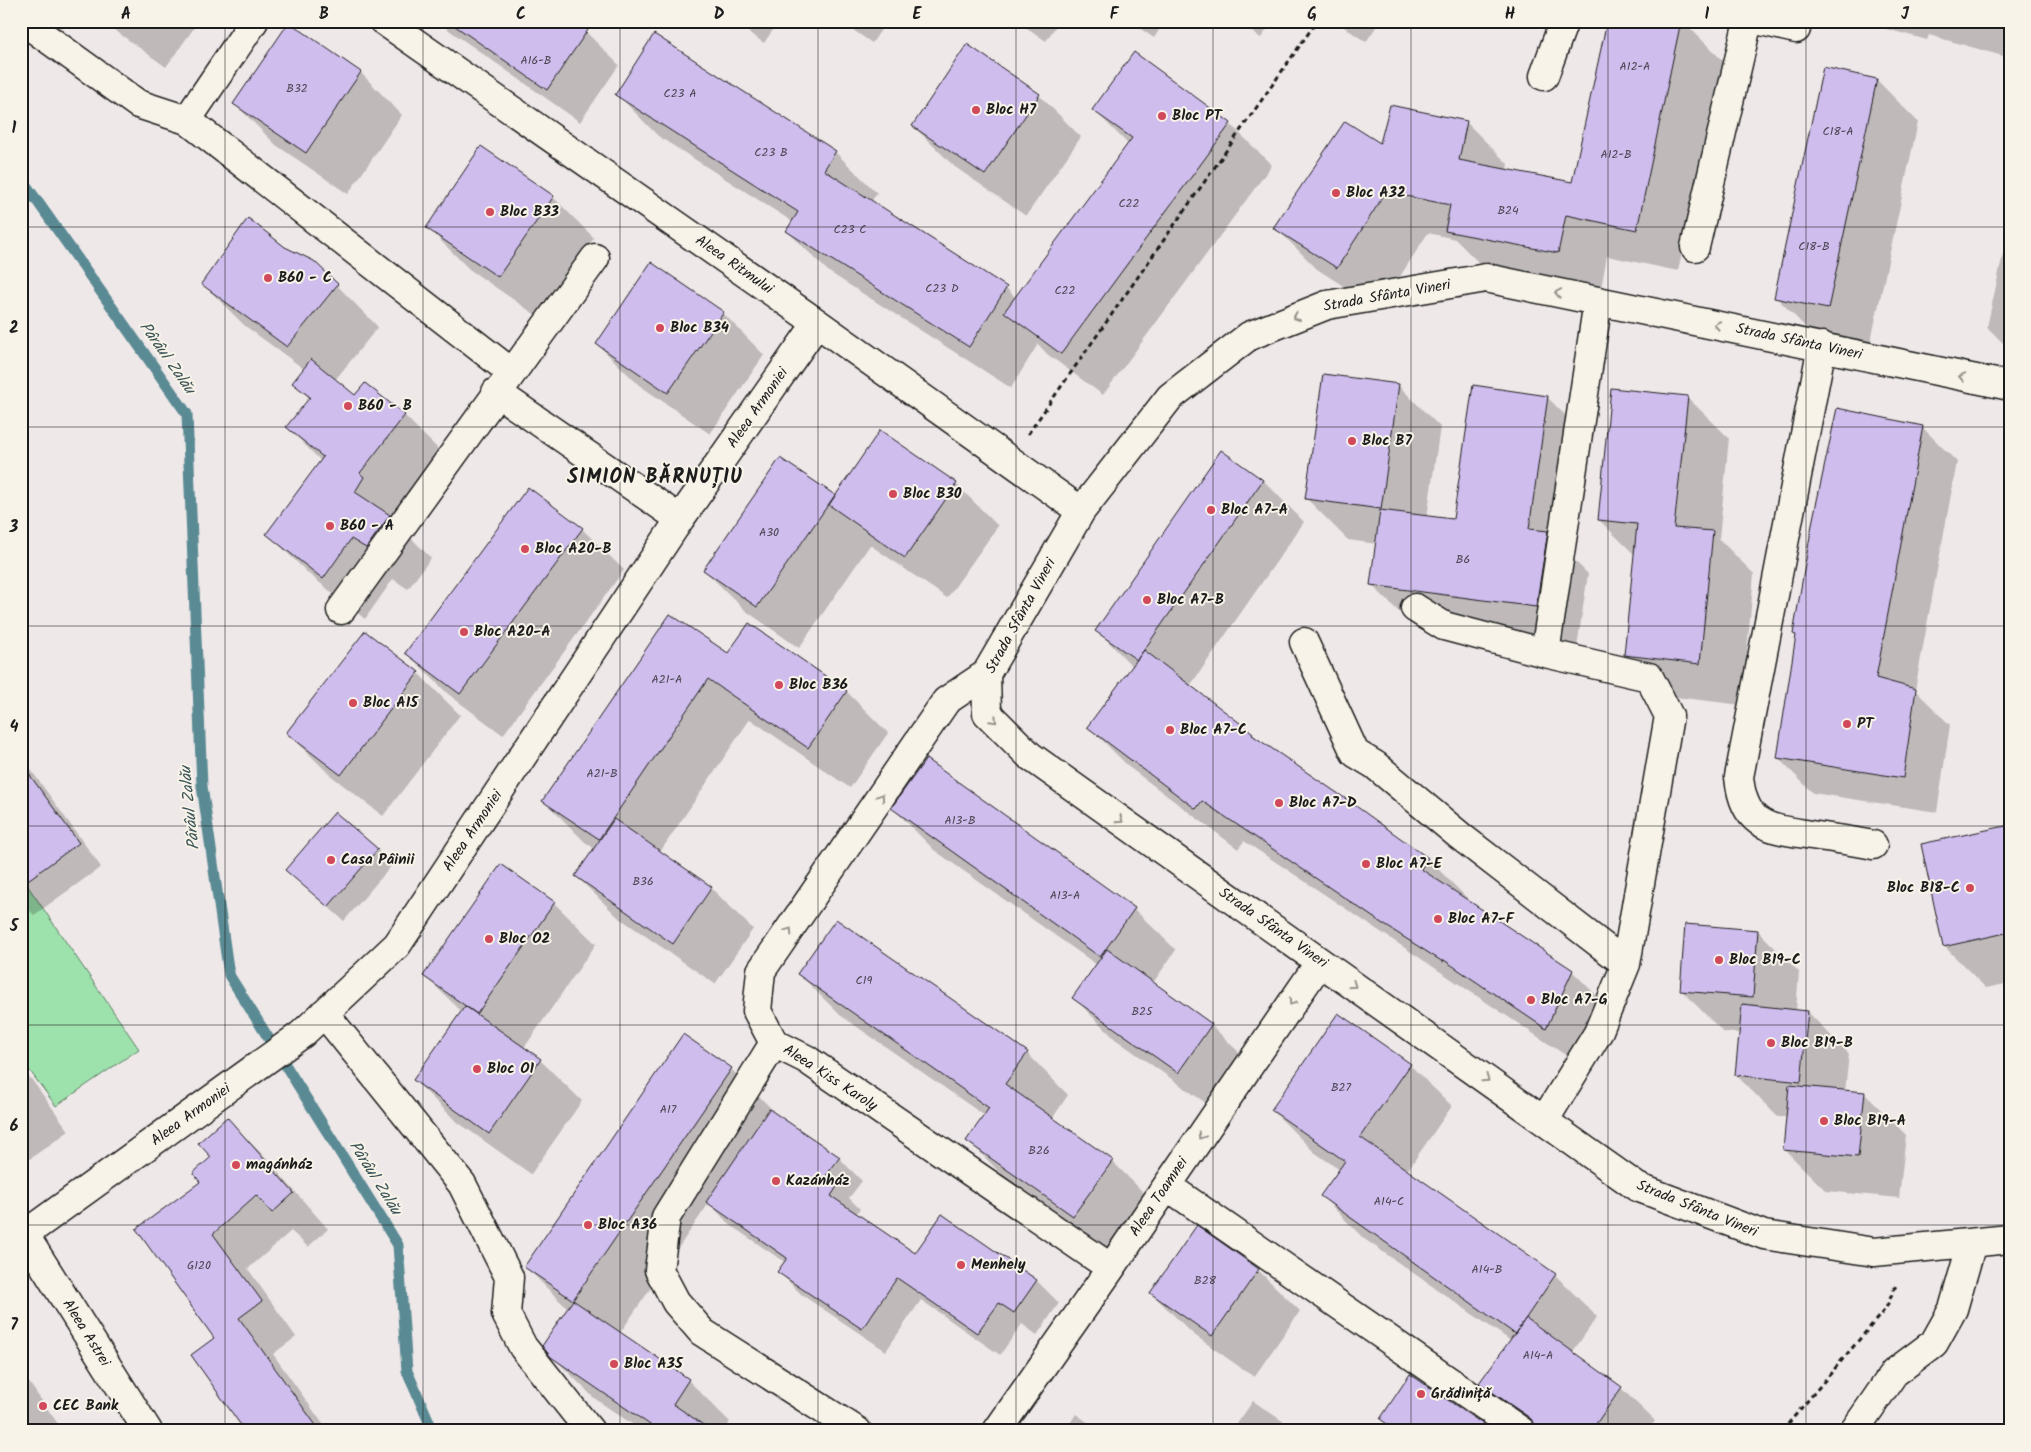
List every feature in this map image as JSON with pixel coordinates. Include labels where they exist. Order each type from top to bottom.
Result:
[{"type":"street","points":[[23,21],[138,104],[187,120],[504,382],[680,520]]},
{"type":"street","points":[[187,120],[254,21]]},
{"type":"street","name":"Aleea Ritmului","points":[[384,21],[817,323],[1081,511]]},
{"type":"street","points":[[1544,76],[1564,21]]},
{"type":"street","points":[[1695,247],[1748,21]]},
{"type":"street","points":[[1760,21],[1796,29]]},
{"type":"street","points":[[341,610],[595,258]]},
{"type":"street","name":"Strada Sfânta Vineri","points":[[2010,386],[1486,278],[1326,305],[1249,336],[1170,396],[1081,511],[986,674],[987,713],[1030,756],[1636,1186],[1764,1235],[1874,1252],[2010,1239]]},
{"type":"street","points":[[1545,653],[1598,301]]},
{"type":"street","name":"Aleea Armoniei","points":[[23,1236],[302,1034],[397,945],[680,520],[817,323]]},
{"type":"street","points":[[1822,346],[1739,777],[1740,792],[1745,805],[1760,822],[1770,828],[1873,844]]},
{"type":"street","points":[[1415,608],[1444,626],[1649,678],[1669,716],[1626,964],[1598,1033],[1544,1121]]},
{"type":"street","points":[[1304,642],[1355,752],[1375,765],[1460,836],[1626,964]]},
{"type":"street","name":"Aleea Kiss Karoly","points":[[986,674],[946,701],[761,971],[757,1011],[774,1043],[806,1059],[1111,1268]]},
{"type":"street","name":"Aleea Toamnei","points":[[997,1431],[1320,962]]},
{"type":"street","points":[[324,1013],[462,1184],[509,1277],[506,1314],[523,1347],[590,1431]]},
{"type":"street","points":[[774,1043],[666,1217],[659,1270],[676,1302],[702,1332],[857,1431]]},
{"type":"street","points":[[1167,1186],[1520,1431]]},
{"type":"street","name":"Aleea Astrei","points":[[23,1236],[148,1431]]},
{"type":"street","points":[[1854,1431],[1894,1373],[1934,1344],[1953,1309],[1972,1243]]},
{"type":"path","points":[[1010,460],[1317,21]]},
{"type":"path","points":[[1782,1431],[1886,1308],[1913,1248]]},
{"type":"green space","points":[[25,882],[139,1049],[56,1106],[21,1059],[21,885]]},
{"type":"building","points":[[448,21],[594,21],[547,90]]},
{"type":"building","points":[[1607,21],[1681,21],[1637,230],[1566,215],[1558,253],[1445,231],[1450,205],[1386,192],[1337,268],[1273,228],[1345,121],[1380,143],[1390,105],[1467,121],[1459,160],[1572,182]]},
{"type":"building","points":[[289,22],[361,72],[306,153],[233,104]]},
{"type":"building","points":[[654,34],[836,151],[824,170],[1007,287],[969,347],[786,231],[798,212],[615,95]]},
{"type":"building","name":"Bloc H7","points":[[967,44],[1040,94],[985,175],[912,126]]},
{"type":"building","points":[[1134,52],[1231,123],[1061,354],[1004,312],[1132,138],[1092,110]]},
{"type":"building","points":[[1823,67],[1877,79],[1828,309],[1774,298]]},
{"type":"building","name":"Bloc B33","points":[[481,146],[554,196],[498,277],[426,228]]},
{"type":"building","name":"B60 - C","points":[[248,218],[285,247],[314,261],[338,284],[287,347],[201,284]]},
{"type":"building","name":"Bloc B34","points":[[651,262],[724,312],[668,393],[596,344]]},
{"type":"building","points":[[311,359],[355,395],[365,383],[405,415],[360,473],[364,477],[355,492],[390,515],[366,548],[351,539],[323,579],[266,534],[323,457],[286,427],[310,397],[292,383]]},
{"type":"building","name":"Bloc B7","points":[[1323,374],[1399,384],[1381,509],[1305,499]]},
{"type":"building","points":[[1473,385],[1548,396],[1529,529],[1548,531],[1536,607],[1370,585],[1380,510],[1453,519]]},
{"type":"building","points":[[1611,388],[1688,396],[1674,528],[1713,531],[1700,664],[1624,655],[1637,524],[1598,520]]},
{"type":"building","points":[[1837,408],[1923,426],[1876,678],[1916,689],[1903,778],[1777,758],[1796,635],[1793,634],[1813,519]]},
{"type":"building","name":"Bloc B30","points":[[880,430],[957,483],[905,558],[829,505]]},
{"type":"building","points":[[1221,450],[1263,480],[1137,660],[1095,631]]},
{"type":"building","points":[[780,458],[835,495],[757,607],[703,570]]},
{"type":"building","points":[[528,487],[583,528],[460,694],[405,653]]},
{"type":"building","points":[[670,614],[728,653],[749,623],[847,691],[808,748],[708,679],[599,839],[542,801]]},
{"type":"building","name":"Bloc A15","points":[[365,631],[419,672],[341,775],[286,733]]},
{"type":"building","points":[[1144,650],[1253,733],[1252,735],[1428,858],[1421,869],[1573,970],[1546,1029],[1444,960],[1443,962],[1383,924],[1202,801],[1196,809],[1087,727]]},
{"type":"building","points":[[926,759],[1135,908],[1100,957],[891,808]]},
{"type":"building","points":[[21,763],[79,843],[21,885]]},
{"type":"building","name":"Casa Pâinii","points":[[335,812],[378,849],[328,907],[285,870]]},
{"type":"building","points":[[614,819],[712,887],[673,944],[575,876]]},
{"type":"building","name":"Bloc B18-C","points":[[2010,825],[2010,932],[1943,947],[1921,844]]},
{"type":"building","name":"Bloc O2","points":[[501,864],[555,902],[477,1014],[423,976]]},
{"type":"building","points":[[836,919],[1028,1052],[1005,1084],[1113,1160],[1073,1216],[966,1141],[989,1108],[797,974]]},
{"type":"building","name":"Bloc B19-C","points":[[1685,924],[1758,930],[1753,997],[1680,991]]},
{"type":"building","points":[[1107,949],[1212,1024],[1178,1073],[1072,998]]},
{"type":"building","name":"Bloc B19-B","points":[[1742,1004],[1808,1011],[1801,1082],[1735,1075]]},
{"type":"building","name":"Bloc O1","points":[[465,1006],[541,1059],[489,1134],[413,1080]]},
{"type":"building","points":[[1338,1013],[1411,1064],[1360,1137],[1556,1274],[1515,1334],[1320,1196],[1345,1161],[1271,1110]]},
{"type":"building","points":[[683,1034],[732,1068],[573,1300],[524,1267]]},
{"type":"building","name":"Bloc B19-A","points":[[1789,1085],[1865,1092],[1858,1157],[1783,1150]]},
{"type":"building","points":[[769,1109],[840,1157],[825,1177],[838,1185],[831,1196],[915,1253],[942,1214],[1037,1280],[1014,1313],[999,1303],[977,1333],[897,1278],[862,1329],[777,1272],[787,1258],[706,1202]]},
{"type":"building","points":[[227,1117],[294,1193],[272,1213],[256,1195],[213,1234],[262,1301],[239,1318],[320,1431],[245,1431],[191,1355],[214,1338],[136,1229],[200,1182],[193,1173],[211,1157],[198,1143]]},
{"type":"building","points":[[1197,1225],[1259,1269],[1212,1336],[1150,1293]]},
{"type":"building","name":"Bloc A35","points":[[573,1300],[689,1379],[673,1404],[712,1431],[659,1431],[551,1357],[542,1346]]},
{"type":"building","points":[[1526,1318],[1622,1387],[1591,1431],[1536,1431],[1535,1424],[1530,1418],[1479,1383]]},
{"type":"building","name":"Grădiniță","points":[[1410,1374],[1493,1431],[1397,1431],[1380,1419]]},
{"type":"waterway","name":"Pârâul Zalău","points":[[21,178],[187,414],[202,786],[229,975],[398,1245],[407,1371],[433,1431]]},
{"type":"place","name":"Bloc H7","points":[[976,110]]},
{"type":"place","name":"Bloc PT","points":[[1162,116]]},
{"type":"place","name":"Bloc A32","points":[[1336,193]]},
{"type":"place","name":"Bloc B33","points":[[490,212]]},
{"type":"place","name":"B60 - C","points":[[268,278]]},
{"type":"place","name":"Bloc B34","points":[[660,328]]},
{"type":"place","name":"B60 - B","points":[[348,406]]},
{"type":"place","name":"Bloc B7","points":[[1352,441]]},
{"type":"place","name":"Bloc B30","points":[[893,494]]},
{"type":"place","name":"Bloc A7-A","points":[[1211,510]]},
{"type":"place","name":"B60 - A","points":[[330,526]]},
{"type":"place","name":"Bloc A20-B","points":[[525,549]]},
{"type":"place","name":"Bloc A7-B","points":[[1147,600]]},
{"type":"place","name":"Bloc A20-A","points":[[464,632]]},
{"type":"place","name":"Bloc B36","points":[[779,685]]},
{"type":"place","name":"Bloc A15","points":[[353,703]]},
{"type":"place","name":"PT","points":[[1847,724]]},
{"type":"place","name":"Bloc A7-C","points":[[1170,730]]},
{"type":"place","name":"Bloc A7-D","points":[[1279,803]]},
{"type":"place","name":"Casa Pâinii","points":[[331,860]]},
{"type":"place","name":"Bloc A7-E","points":[[1366,864]]},
{"type":"place","name":"Bloc B18-C","points":[[1970,888]]},
{"type":"place","name":"Bloc A7-F","points":[[1438,919]]},
{"type":"place","name":"Bloc O2","points":[[489,939]]},
{"type":"place","name":"Bloc B19-C","points":[[1719,960]]},
{"type":"place","name":"Bloc A7-G","points":[[1531,1000]]},
{"type":"place","name":"Bloc B19-B","points":[[1771,1043]]},
{"type":"place","name":"Bloc O1","points":[[477,1069]]},
{"type":"place","name":"Bloc B19-A","points":[[1824,1121]]},
{"type":"place","name":"magánház","points":[[236,1165]]},
{"type":"place","name":"Kazánház","points":[[776,1181]]},
{"type":"place","name":"Bloc A36","points":[[588,1225]]},
{"type":"place","name":"Menhely","points":[[961,1265]]},
{"type":"place","name":"Bloc A35","points":[[614,1364]]},
{"type":"place","name":"Grădiniță","points":[[1421,1394]]},
{"type":"place","name":"CEC Bank","points":[[43,1406]]},
{"type":"district","name":"SIMION BĂRNUȚIU","points":[[655,478]]}]
